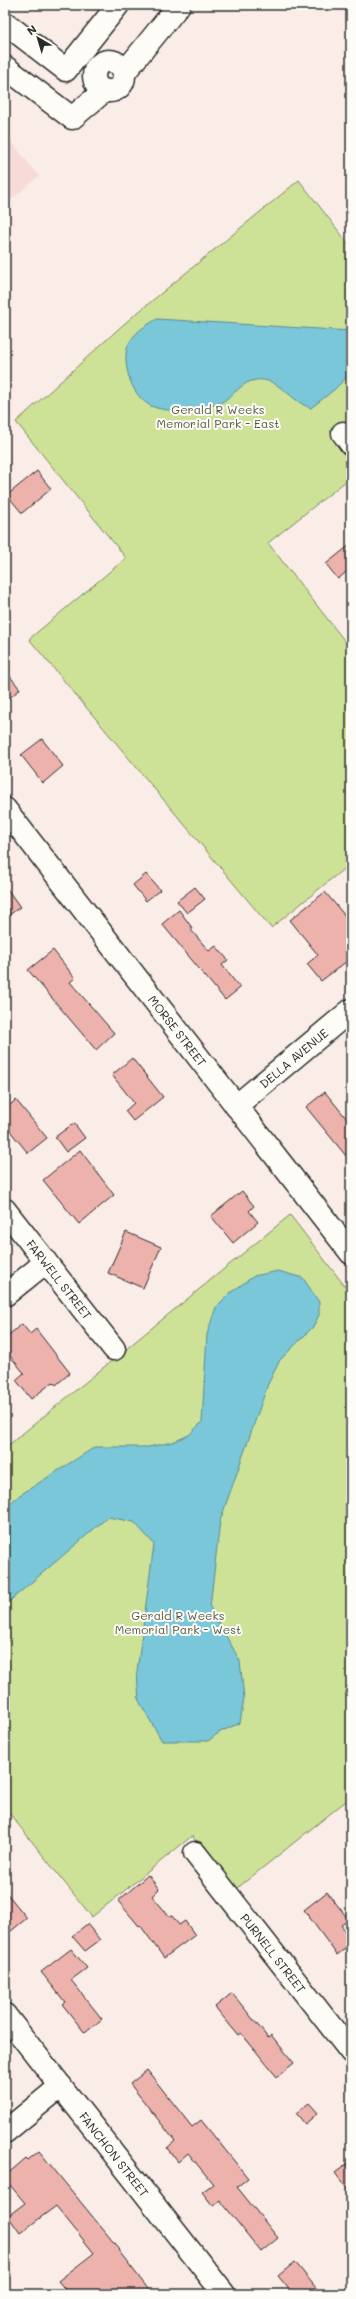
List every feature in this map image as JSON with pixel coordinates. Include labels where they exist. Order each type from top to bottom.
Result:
[{"type":"street","points":[[66,70],[118,5]]},
{"type":"street","points":[[5,23],[66,70],[112,91],[119,88],[123,81],[124,73],[179,5]]},
{"type":"street","points":[[5,67],[72,118],[99,85]]},
{"type":"street","name":"MORSE STREET","points":[[5,809],[351,1252]]},
{"type":"street","name":"DELLA AVENUE","points":[[236,1106],[351,1010]]},
{"type":"street","name":"FARWELL STREET","points":[[5,1210],[114,1348]]},
{"type":"street","points":[[5,1295],[46,1262]]},
{"type":"street","name":"PURNELL STREET","points":[[195,1853],[351,2052]]},
{"type":"street","name":"FANCHON STREET","points":[[5,2014],[224,2294]]},
{"type":"street","points":[[5,2132],[61,2086]]},
{"type":"shaded area","points":[[5,134],[39,176],[5,205]]},
{"type":"green space","name":"Gerald R Weeks Memorial Park - East","points":[[299,180],[351,247],[351,477],[268,543],[351,649],[351,863],[271,928],[29,639],[126,558],[16,422],[125,323]]},
{"type":"green space","name":"Gerald R Weeks Memorial Park - West","points":[[290,1215],[351,1294],[351,1797],[235,1890],[192,1836],[92,1917],[5,1808],[5,1448]]},
{"type":"water","points":[[157,319],[351,331],[351,373],[335,389],[311,408],[297,401],[271,382],[256,380],[246,383],[224,401],[213,406],[182,410],[156,408],[139,397],[131,383],[127,368],[126,354],[127,348],[133,337]]},
{"type":"water","points":[[278,1271],[303,1278],[319,1302],[319,1315],[313,1327],[280,1360],[268,1384],[220,1521],[210,1607],[240,1661],[244,1698],[240,1723],[220,1732],[208,1741],[162,1741],[139,1701],[137,1671],[154,1544],[134,1522],[108,1517],[5,1605],[5,1507],[20,1495],[95,1447],[148,1447],[173,1442],[189,1435],[202,1422],[207,1334],[216,1307],[230,1293],[254,1276]]},
{"type":"building","points":[[37,471],[51,489],[22,513],[7,495]]},
{"type":"building","points":[[351,544],[351,568],[338,579],[326,564]]},
{"type":"building","points":[[5,670],[20,689],[5,702]]},
{"type":"building","points":[[42,739],[63,766],[43,783],[21,755]]},
{"type":"building","points":[[146,874],[160,890],[146,901],[133,885]]},
{"type":"building","points":[[5,886],[20,907],[5,918]]},
{"type":"building","points":[[195,887],[205,899],[187,913],[177,901]]},
{"type":"building","points":[[325,892],[351,923],[351,958],[321,981],[307,964],[318,955],[290,920]]},
{"type":"building","points":[[179,910],[193,929],[191,930],[209,951],[216,946],[228,960],[222,965],[240,988],[225,1000],[162,924]]},
{"type":"building","points":[[53,950],[75,978],[70,982],[114,1033],[96,1050],[28,970]]},
{"type":"building","points":[[132,1058],[163,1097],[133,1121],[125,1111],[134,1103],[112,1075]]},
{"type":"building","points":[[325,1092],[351,1124],[351,1162],[306,1107]]},
{"type":"building","points":[[16,1100],[47,1138],[28,1153],[5,1125],[5,1109]]},
{"type":"building","points":[[74,1123],[85,1138],[66,1152],[55,1137]]},
{"type":"building","points":[[80,1150],[114,1195],[79,1224],[43,1180]]},
{"type":"building","points":[[242,1191],[254,1206],[249,1211],[258,1222],[233,1243],[211,1216]]},
{"type":"building","points":[[126,1232],[161,1247],[143,1288],[108,1273]]},
{"type":"building","points":[[22,1324],[30,1334],[36,1329],[70,1373],[56,1385],[53,1382],[31,1399],[16,1380],[24,1373],[5,1350],[5,1338]]},
{"type":"building","points":[[148,1875],[159,1889],[152,1896],[179,1925],[185,1921],[195,1935],[164,1958],[140,1925],[139,1926],[118,1901]]},
{"type":"building","points":[[5,1891],[27,1918],[5,1936]]},
{"type":"building","points":[[327,1892],[349,1920],[341,1925],[351,1938],[351,1944],[337,1955],[304,1910]]},
{"type":"building","points":[[87,1924],[100,1940],[85,1951],[72,1936]]},
{"type":"building","points":[[71,1949],[87,1968],[71,1980],[102,2019],[85,2033],[62,2004],[65,2002],[41,1972]]},
{"type":"building","points":[[232,1993],[268,2038],[271,2035],[294,2063],[277,2077],[241,2033],[238,2035],[215,2007]]},
{"type":"building","points":[[147,2070],[192,2127],[201,2120],[248,2178],[237,2187],[278,2238],[261,2252],[220,2200],[213,2206],[202,2192],[213,2184],[188,2153],[178,2162],[167,2148],[175,2141],[130,2084]]},
{"type":"building","points":[[309,2103],[318,2113],[305,2124],[296,2113]]},
{"type":"building","points":[[39,2151],[119,2249],[118,2250],[152,2294],[69,2294],[58,2281],[94,2253],[56,2206],[20,2233],[8,2216],[25,2203],[5,2179],[5,2176],[26,2158],[28,2160]]},
{"type":"building","points":[[351,2161],[351,2194],[335,2173]]},
{"type":"building","points":[[295,2262],[321,2294],[293,2294],[278,2276]]}]
